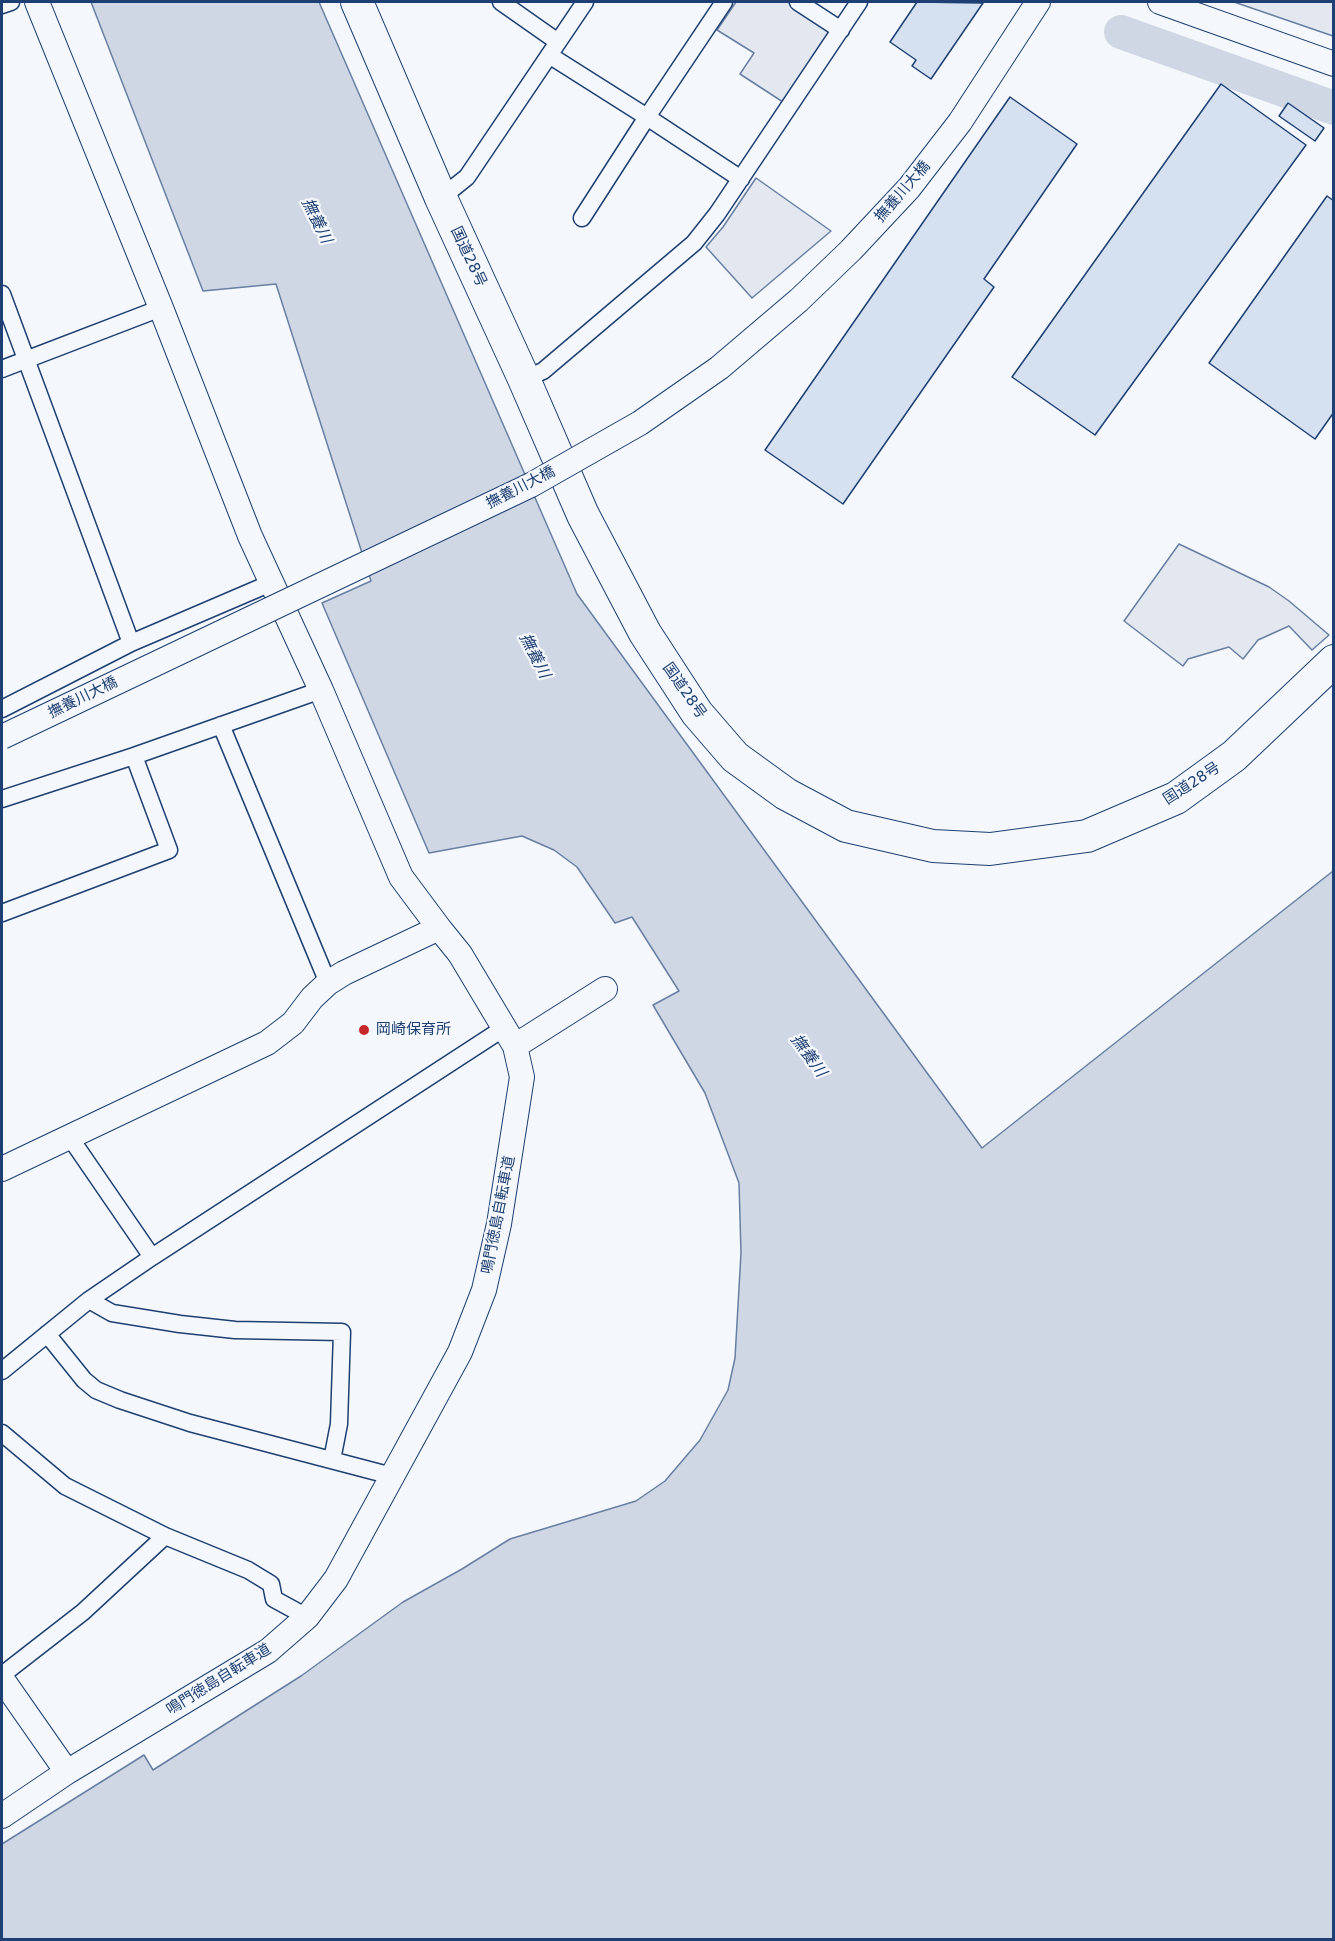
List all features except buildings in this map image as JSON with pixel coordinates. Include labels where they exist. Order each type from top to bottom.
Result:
[{"type":"highway","name":"国道28号","points":[[357,2],[441,198],[588,525],[645,633],[697,713],[735,757],[786,794],[846,826],[933,846],[990,849],[1087,836],[1176,798],[1234,756],[1334,661]]},
{"type":"street","points":[[2,5],[10,2]]},
{"type":"street","name":"鳴門徳島自転車道","points":[[2,1816],[67,1772],[268,1651],[307,1617],[336,1579],[460,1352],[484,1290],[501,1212],[522,1077],[509,1037],[460,954],[401,877],[321,690],[250,536],[161,308],[37,2]]},
{"type":"street","points":[[501,2],[554,49],[647,117],[741,179]]},
{"type":"street","points":[[441,198],[467,177],[585,2]]},
{"type":"street","points":[[582,218],[724,2]]},
{"type":"street","points":[[798,2],[841,30]]},
{"type":"street","points":[[524,380],[543,371],[694,243],[741,179],[859,2]]},
{"type":"street","name":"撫養川大橋","points":[[2,737],[531,484],[640,423],[719,368],[799,300],[851,250],[909,188],[960,122],[1038,2]]},
{"type":"street","points":[[1160,2],[1334,64]]},
{"type":"street","points":[[2,294],[131,643]]},
{"type":"street","points":[[2,369],[161,308]]},
{"type":"street","points":[[2,709],[131,643],[272,583]]},
{"type":"street","points":[[2,799],[134,756],[321,690]]},
{"type":"street","points":[[221,725],[328,983]]},
{"type":"street","points":[[2,913],[169,850],[134,756]]},
{"type":"street","points":[[2,1169],[267,1042],[293,1023],[312,998],[328,983],[344,973],[439,928]]},
{"type":"street","points":[[2,1371],[89,1300],[152,1257],[509,1037],[605,989]]},
{"type":"street","points":[[69,1136],[152,1257]]},
{"type":"street","points":[[89,1300],[112,1313],[180,1324],[235,1330],[342,1332],[339,1424],[332,1460]]},
{"type":"street","points":[[47,1334],[84,1380],[96,1390],[190,1423],[392,1476]]},
{"type":"street","points":[[2,1433],[65,1486],[165,1536],[248,1570],[271,1584],[274,1599],[307,1617]]},
{"type":"street","points":[[67,1772],[2,1677],[84,1612],[165,1536]]},
{"type":"shaded area","points":[[736,2],[789,2],[833,30],[786,104],[740,74],[754,53],[717,30]]},
{"type":"shaded area","points":[[1234,2],[1333,2],[1333,36]]},
{"type":"shaded area","points":[[756,178],[831,231],[752,298],[706,247],[723,227]]},
{"type":"shaded area","points":[[1179,544],[1269,587],[1329,635],[1312,650],[1289,626],[1258,640],[1243,659],[1229,647],[1188,659],[1183,666],[1124,621]]},
{"type":"water","name":"撫養川","points":[[91,2],[319,2],[577,594],[982,1148],[1333,871],[1333,1939],[2,1940],[2,1844],[144,1755],[153,1770],[301,1676],[403,1602],[510,1539],[636,1501],[665,1481],[700,1440],[728,1390],[735,1358],[741,1253],[739,1183],[705,1093],[653,1005],[679,991],[632,917],[615,923],[577,867],[554,850],[522,836],[429,853],[322,603],[371,581],[276,284],[203,291]]},
{"type":"waterway","points":[[1121,32],[1334,108]]},
{"type":"place","name":"岡崎保育所","points":[[364,1030]]}]
